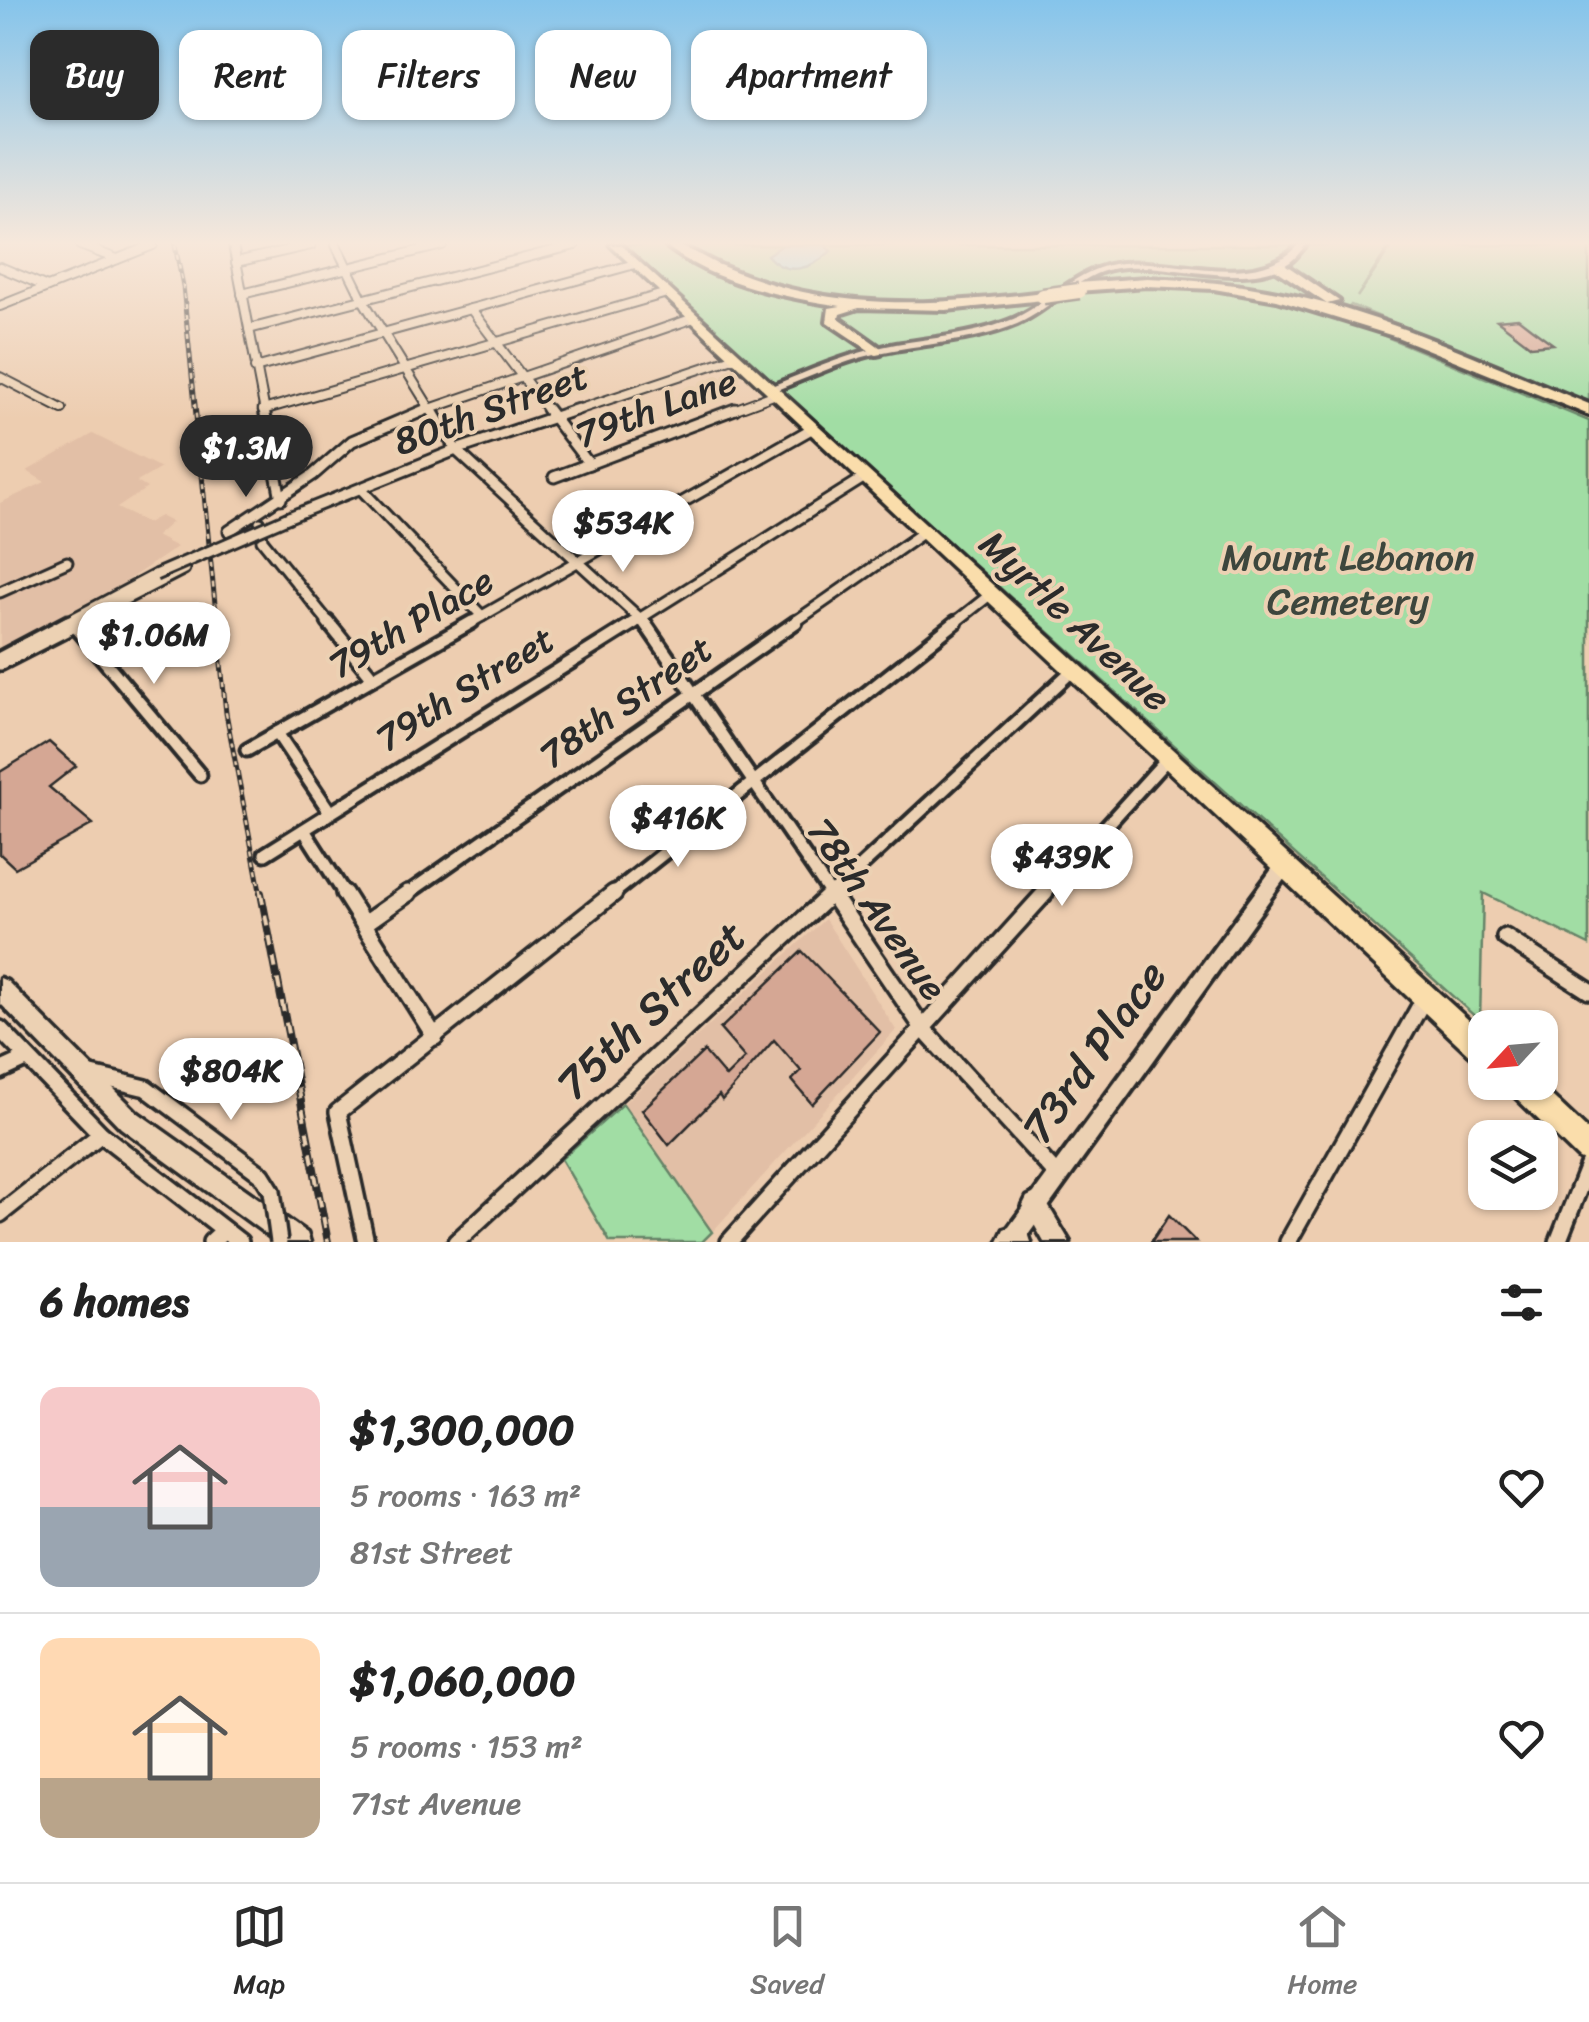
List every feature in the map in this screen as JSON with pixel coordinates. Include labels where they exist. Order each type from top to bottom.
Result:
[{"type":"highway","points":[[800,303],[868,349]]},
{"type":"highway","points":[[850,303],[908,308]]},
{"type":"highway","points":[[914,303],[942,303]]},
{"type":"highway","points":[[868,349],[834,320],[832,312],[848,307],[908,308],[957,303]]},
{"type":"highway","points":[[1302,303],[1377,328],[1589,413]]},
{"type":"highway","points":[[1314,303],[1397,331]]},
{"type":"highway","points":[[1337,303],[1589,413]]},
{"type":"highway","points":[[852,360],[868,349]]},
{"type":"main road","name":"Myrtle Avenue","points":[[678,303],[1468,1036]]},
{"type":"main road","points":[[0,988],[129,1120],[298,1242]]},
{"type":"main road","points":[[1537,1100],[1589,1149]]},
{"type":"main road","points":[[1035,1205],[1058,1242]]},
{"type":"street","points":[[244,303],[280,499]]},
{"type":"street","points":[[248,329],[351,303]]},
{"type":"street","name":"78th Avenue","points":[[365,303],[456,450],[640,617],[925,1031],[1056,1174]]},
{"type":"street","points":[[255,368],[493,303]]},
{"type":"street","points":[[263,410],[632,303]]},
{"type":"street","points":[[868,349],[998,328],[1049,303]]},
{"type":"street","points":[[471,309],[589,464]]},
{"type":"street","points":[[229,531],[280,499],[352,440],[430,408],[694,318]]},
{"type":"street","name":"80th Street","points":[[0,661],[155,574],[290,518],[456,450],[736,356]]},
{"type":"street","points":[[774,392],[852,360]]},
{"type":"street","points":[[0,377],[62,408]]},
{"type":"street","name":"79th Lane","points":[[554,477],[774,392]]},
{"type":"street","name":"79th Place","points":[[247,750],[813,428]]},
{"type":"street","name":"79th Street","points":[[265,854],[865,477]]},
{"type":"street","points":[[361,489],[482,616]]},
{"type":"street","points":[[259,514],[262,540],[373,678]]},
{"type":"street","name":"78th Street","points":[[364,924],[924,532]]},
{"type":"street","points":[[0,592],[67,562]]},
{"type":"street","name":"80th Street","points":[[0,661],[76,627],[184,569]]},
{"type":"street","points":[[366,1242],[338,1112],[992,594]]},
{"type":"street","points":[[76,627],[200,775]]},
{"type":"street","name":"75th Street","points":[[456,1242],[1073,670]]},
{"type":"street","points":[[277,733],[330,812]]},
{"type":"street","points":[[729,1242],[925,1031],[1168,758]]},
{"type":"street","points":[[304,830],[435,1036]]},
{"type":"street","name":"73rd Place","points":[[1014,1241],[1056,1174],[1284,866]]},
{"type":"street","points":[[1505,937],[1589,992]]},
{"type":"street","points":[[1288,1242],[1426,996]]},
{"type":"street","points":[[0,1029],[100,1134],[218,1236],[240,1242]]},
{"type":"street","points":[[0,1070],[26,1059]]},
{"type":"street","points":[[79,1072],[146,1088],[262,1176],[272,1191],[279,1242]]},
{"type":"street","points":[[0,1214],[100,1134]]},
{"type":"street","points":[[1558,1242],[1589,1163]]},
{"type":"shaded area","points":[[93,434],[161,468],[137,482],[147,488],[117,508],[147,523],[160,516],[172,522],[156,536],[177,547],[122,584],[0,648],[0,503],[45,482],[27,471]]},
{"type":"shaded area","points":[[825,919],[896,1030],[712,1232],[623,1104]]},
{"type":"green space","name":"Mount Lebanon Cemetery","points":[[684,303],[1589,303],[1589,403],[1351,305],[1341,318],[1589,421],[1589,945],[1483,893],[1480,1010],[1468,1010]]},
{"type":"green space","points":[[623,1104],[712,1232],[702,1242],[610,1242],[561,1159]]},
{"type":"building","points":[[1518,318],[1553,344],[1531,346],[1497,320]]},
{"type":"building","points":[[49,742],[76,766],[49,787],[93,824],[15,868],[0,854],[0,772]]},
{"type":"building","points":[[802,951],[880,1032],[812,1104],[792,1080],[801,1071],[774,1040],[722,1100],[719,1095],[669,1145],[642,1110],[704,1051],[726,1077],[745,1058],[720,1029]]},
{"type":"building","points":[[1169,1215],[1196,1242],[1151,1242]]},
{"type":"railway","points":[[185,303],[226,713],[261,896]]},
{"type":"railway","points":[[261,893],[328,1242]]}]
